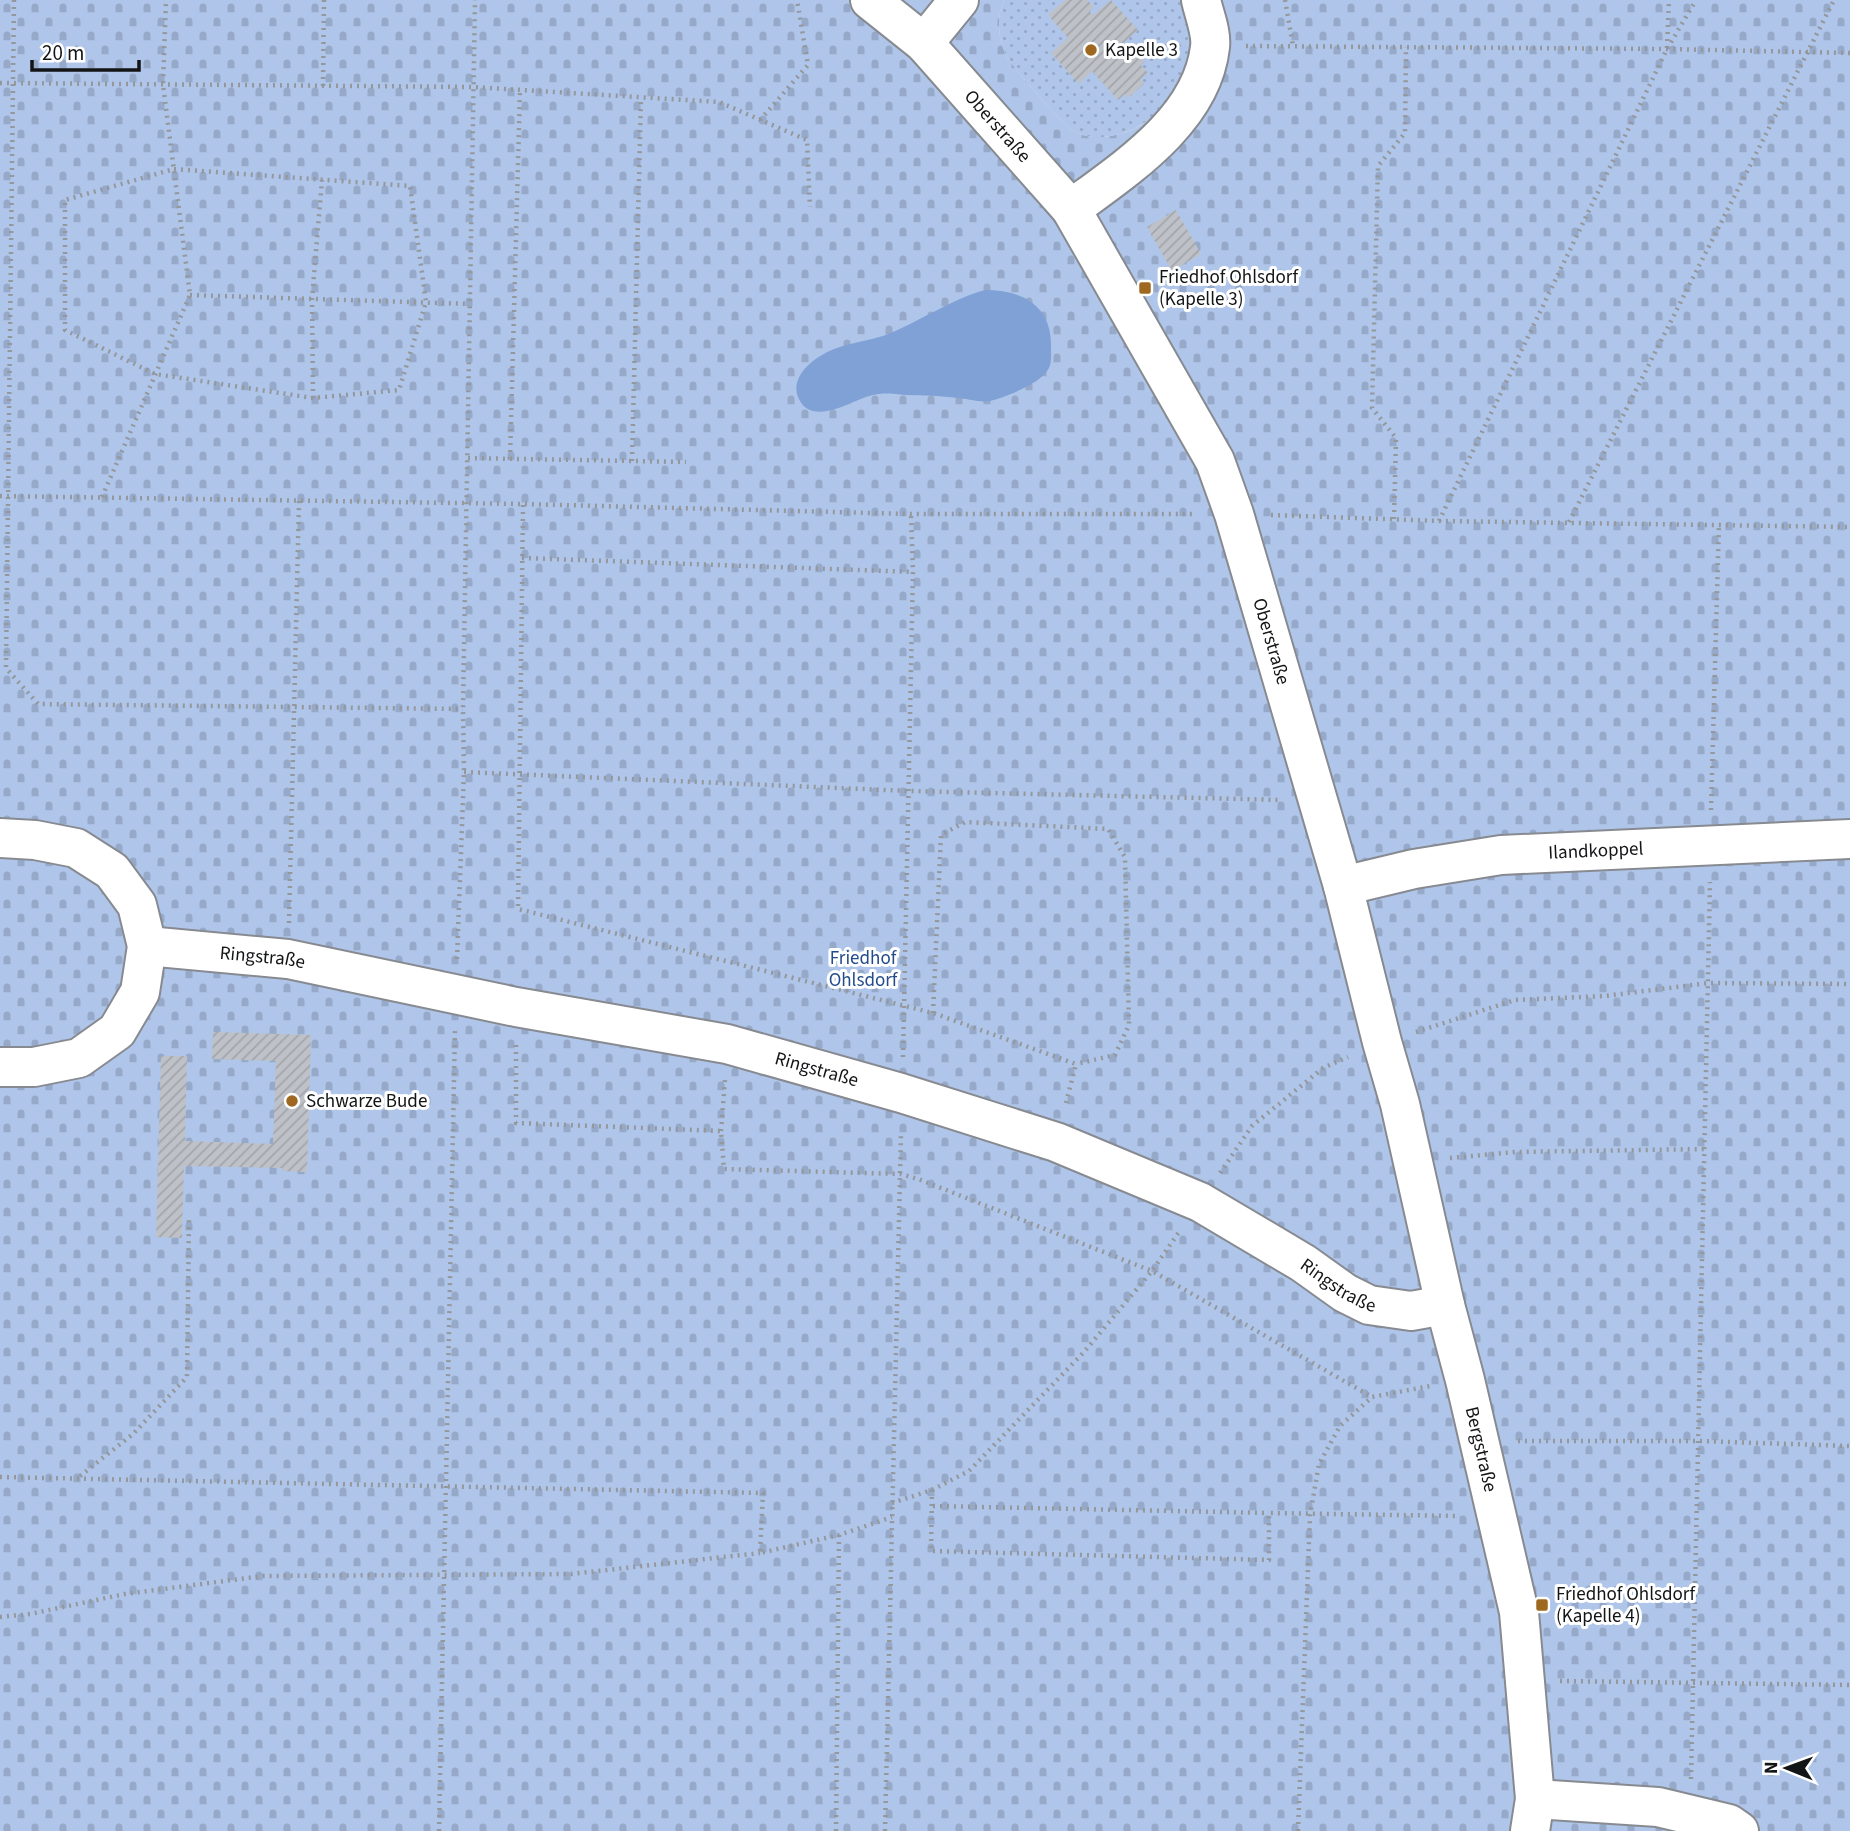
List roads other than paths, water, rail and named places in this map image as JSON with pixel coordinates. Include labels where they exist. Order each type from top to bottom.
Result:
[{"type":"street","name":"Oberstraße","points":[[870,0],[924,43],[1071,209],[1214,461],[1234,514],[1319,801],[1400,1104]]},
{"type":"street","points":[[924,43],[959,0]]},
{"type":"street","points":[[1071,209],[1148,152],[1198,92],[1211,46],[1201,0]]},
{"type":"street","points":[[0,838],[35,840],[76,848],[112,871],[136,905],[147,946],[140,992],[117,1031],[79,1058],[34,1068],[0,1067]]},
{"type":"street","name":"Ilandkoppel","points":[[1343,886],[1414,869],[1501,855],[1850,839]]},
{"type":"street","name":"Ringstraße","points":[[147,946],[288,959],[516,1007],[727,1044],[901,1093],[1056,1142],[1200,1202],[1369,1305],[1411,1311],[1445,1305]]},
{"type":"street","name":"Bergstraße","points":[[1400,1104],[1519,1612],[1526,1681],[1532,1815],[1658,1807],[1729,1824],[1739,1831]]},
{"type":"place","name":"Kapelle 3","points":[[1091,50]]},
{"type":"place","name":"Friedhof Ohlsdorf (Kapelle 3)","points":[[1145,288]]},
{"type":"place","name":"Schwarze Bude","points":[[292,1101]]},
{"type":"place","name":"Friedhof Ohlsdorf (Kapelle 4)","points":[[1542,1605]]},
{"type":"park label","name":"Friedhof Ohlsdorf","points":[[863,969]]}]
